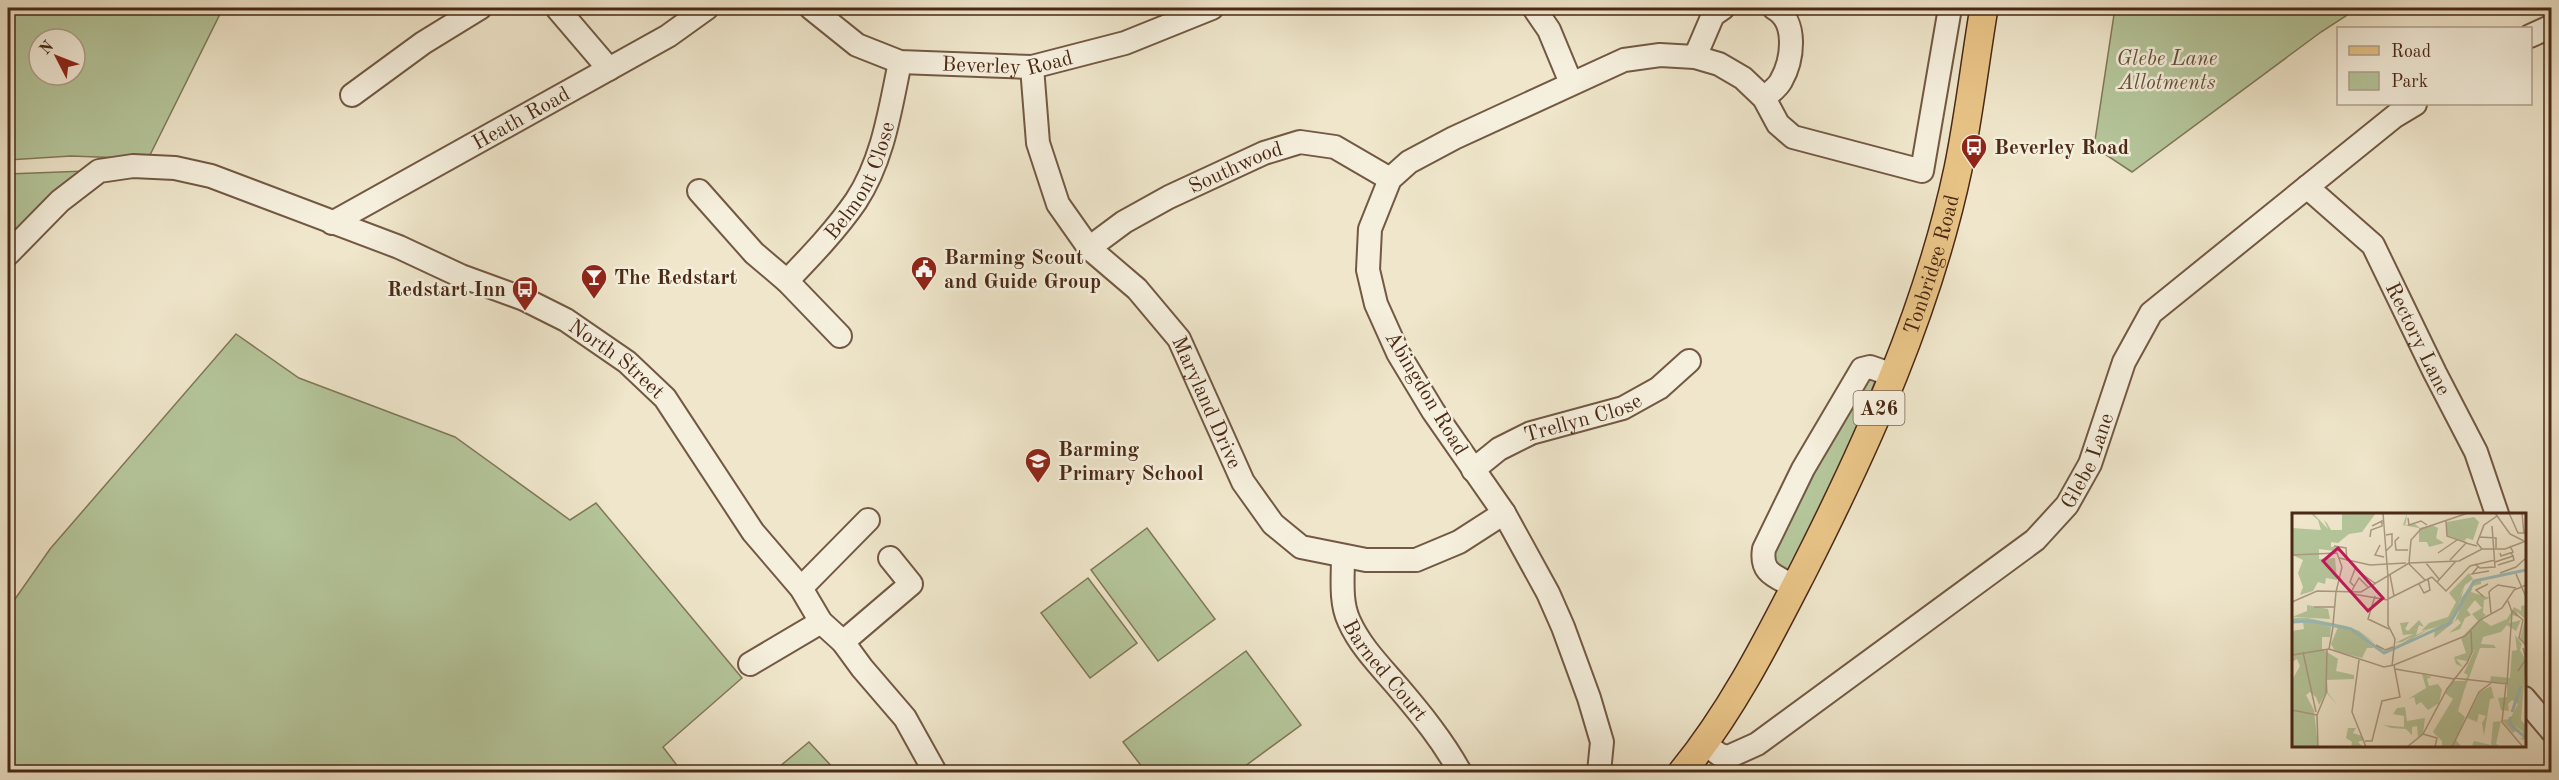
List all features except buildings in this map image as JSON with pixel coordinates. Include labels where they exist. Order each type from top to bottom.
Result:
[{"type":"main road","name":"Tonbridge Road","points":[[1682,772],[1729,710],[1795,587],[1849,481],[1893,375],[1928,279],[1955,179],[1984,8]]},
{"type":"street","points":[[352,95],[423,43],[480,8]]},
{"type":"street","points":[[557,8],[609,69]]},
{"type":"street","name":"Heath Road","points":[[332,223],[668,36],[707,8]]},
{"type":"street","name":"Beverley Road","points":[[811,8],[857,45],[900,62],[1032,67],[1125,44],[1212,8]]},
{"type":"street","points":[[1534,8],[1549,30],[1571,83]]},
{"type":"street","points":[[1695,57],[1713,15],[1723,8]]},
{"type":"street","points":[[1764,98],[1781,82],[1791,53],[1790,32],[1782,12],[1774,8]]},
{"type":"street","name":"Abingdon Road","points":[[1599,772],[1602,742],[1586,688],[1548,593],[1504,513],[1433,411],[1398,353],[1376,304],[1368,270],[1370,229],[1390,179],[1409,162],[1454,138],[1571,83],[1624,60],[1660,55],[1695,57],[1719,64],[1743,78],[1764,98],[1778,124],[1793,137],[1922,171],[1950,8]]},
{"type":"street","points":[[2532,35],[2552,26]]},
{"type":"street","name":"Belmont Close","points":[[787,281],[820,246],[856,201],[874,165],[886,133],[900,62]]},
{"type":"street","name":"Maryland Drive","points":[[1032,67],[1038,143],[1058,204],[1089,249],[1137,289],[1179,339],[1243,482],[1273,524],[1301,547],[1366,560],[1416,560],[1459,542],[1504,513]]},
{"type":"street","name":"Glebe Lane","points":[[1705,744],[1720,755],[1728,757],[1757,744],[2035,540],[2067,505],[2090,464],[2124,362],[2151,313],[2395,116],[2413,105]]},
{"type":"street","name":"Southwood","points":[[1089,249],[1124,222],[1169,197],[1264,153],[1300,142],[1335,147],[1390,179]]},
{"type":"street","name":"North Street","points":[[8,254],[60,201],[99,171],[133,166],[175,168],[211,176],[399,248],[461,276],[524,299],[566,320],[627,362],[665,398],[753,532],[801,588],[821,622],[843,642],[905,718],[935,772]]},
{"type":"street","name":"Rectory Lane","points":[[2307,187],[2373,245],[2429,363],[2476,452],[2497,513]]},
{"type":"street","points":[[699,191],[754,253],[787,281],[844,338]]},
{"type":"street","name":"Trellyn Close","points":[[1473,470],[1499,449],[1531,433],[1623,408],[1659,388],[1689,361]]},
{"type":"street","points":[[1795,587],[1765,568],[1762,561],[1764,549],[1803,469],[1862,369],[1870,367],[1893,375]]},
{"type":"street","points":[[801,588],[868,520]]},
{"type":"street","name":"Barned Court","points":[[1343,557],[1343,588],[1348,619],[1366,650],[1421,714],[1445,746],[1460,772]]},
{"type":"street","points":[[843,642],[911,584],[890,558]]},
{"type":"street","points":[[750,664],[821,622]]},
{"type":"street","points":[[2526,700],[2552,731]]},
{"type":"green space","points":[[8,8],[223,8],[148,159],[71,156],[8,160]]},
{"type":"green space","name":"Glebe Lane Allotments","points":[[2115,8],[2358,8],[2321,32],[2132,172],[2094,147]]},
{"type":"green space","points":[[85,171],[8,240],[8,174]]},
{"type":"green space","points":[[236,334],[299,378],[455,437],[570,520],[596,503],[742,678],[663,747],[682,772],[8,772],[8,609],[50,549]]},
{"type":"green space","points":[[1862,378],[1876,379],[1836,478],[1790,570],[1778,570],[1771,546]]},
{"type":"green space","points":[[1147,528],[1215,619],[1158,661],[1091,570]]},
{"type":"green space","points":[[1088,578],[1137,643],[1090,678],[1041,613]]},
{"type":"green space","points":[[1246,651],[1301,725],[1237,772],[1146,772],[1123,742]]},
{"type":"green space","points":[[809,742],[837,772],[773,772]]},
{"type":"place","name":"Beverley Road","points":[[1974,170]]},
{"type":"place","name":"Barming Scout and Guide Group","points":[[924,292]]},
{"type":"place","name":"The Redstart","points":[[594,300]]},
{"type":"place","name":"Redstart Inn","points":[[525,312]]},
{"type":"place","name":"Barming Primary School","points":[[1038,484]]}]
